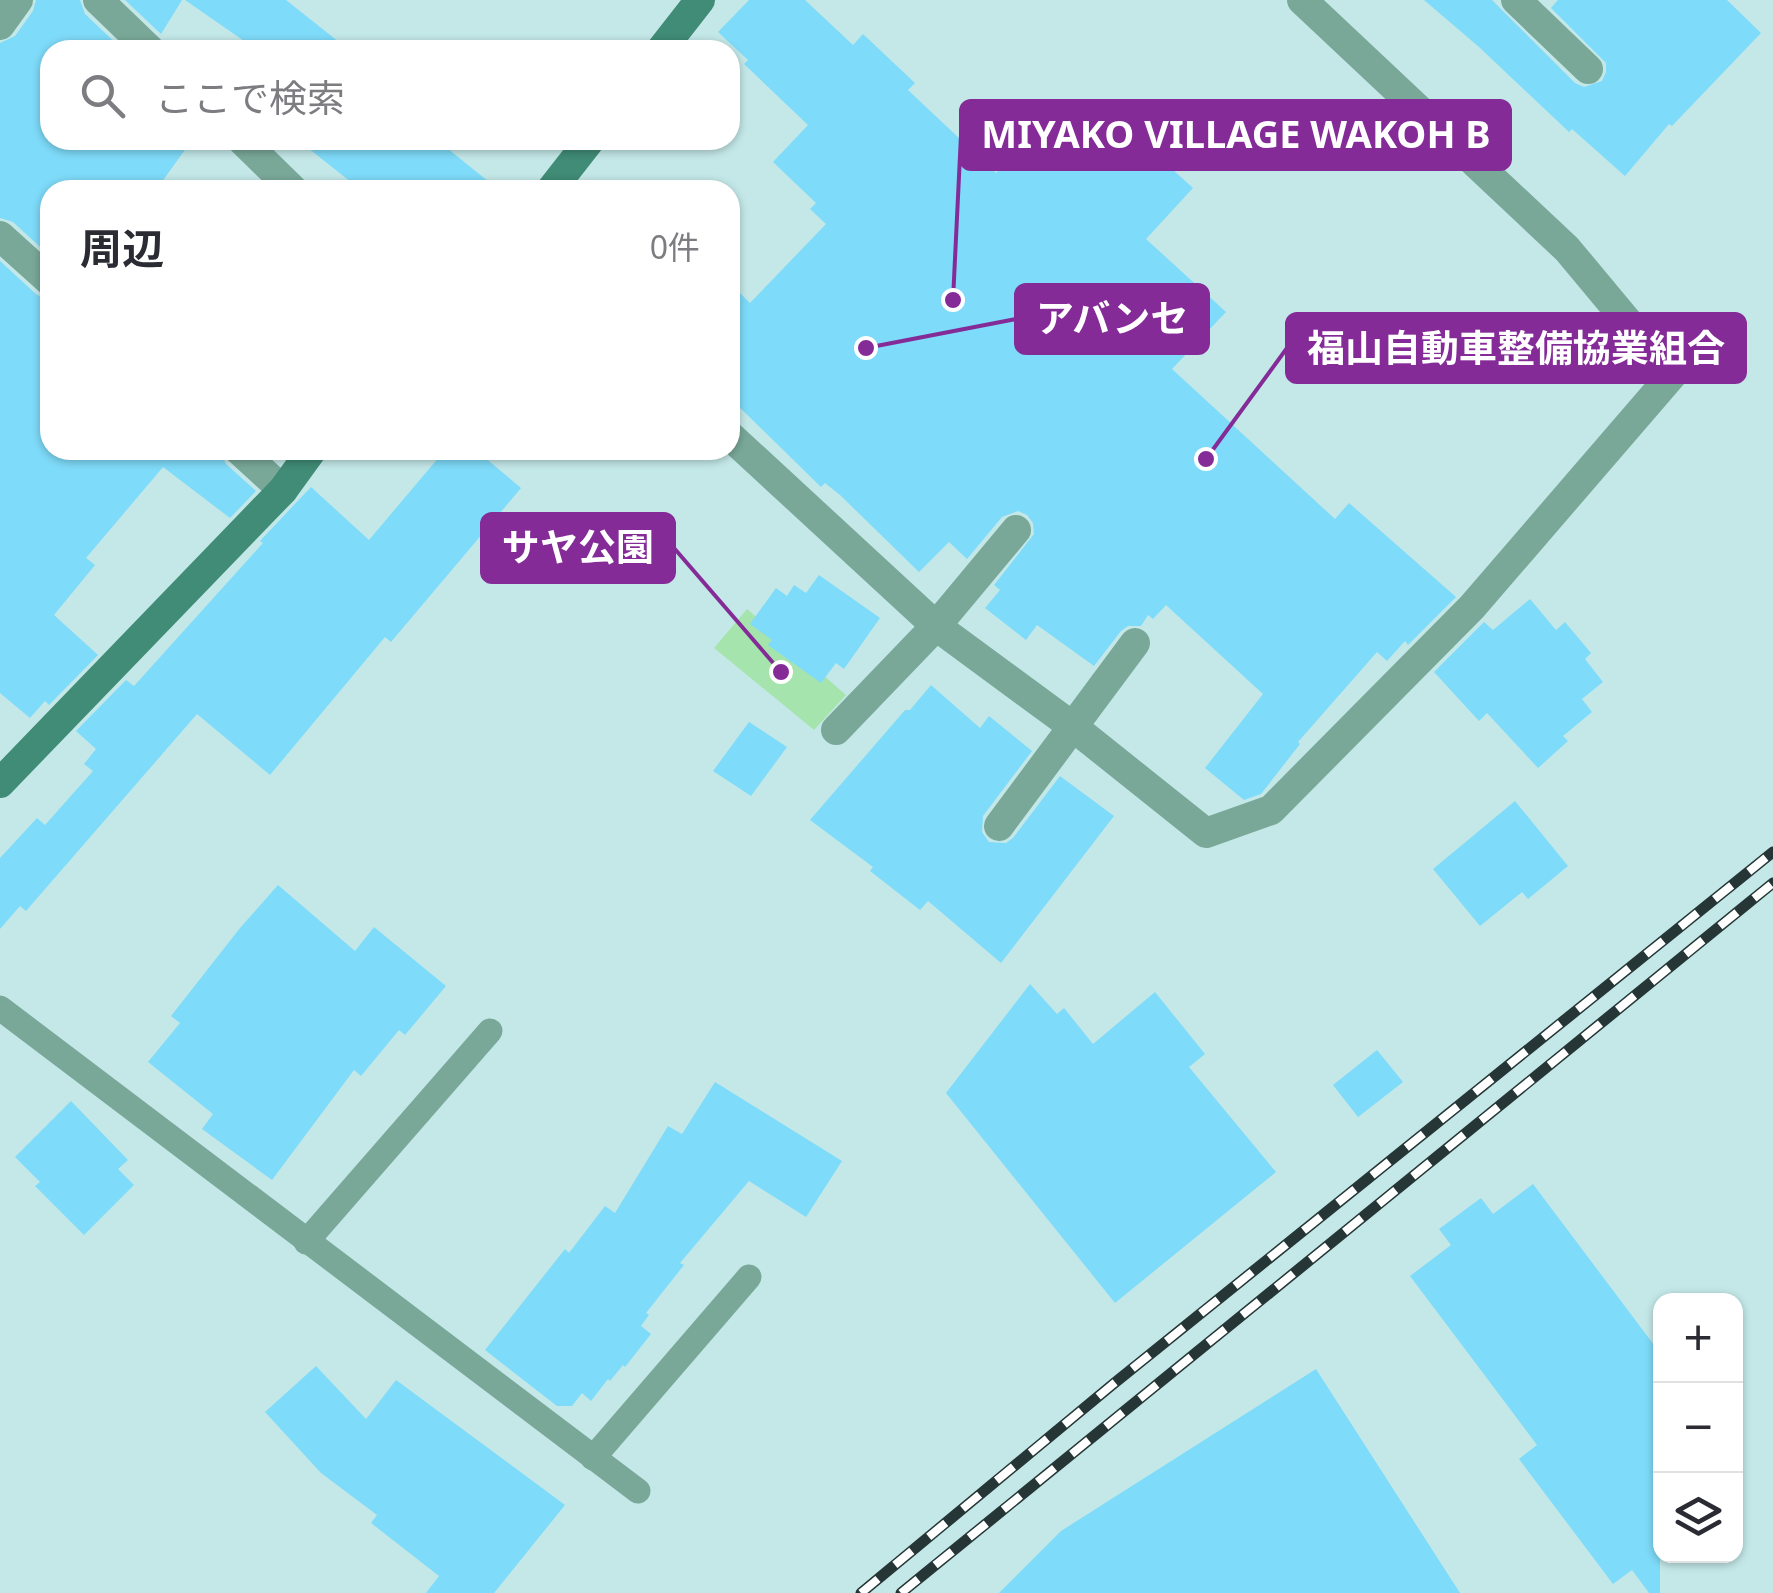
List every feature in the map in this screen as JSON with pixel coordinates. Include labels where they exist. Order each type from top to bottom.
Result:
[{"type":"main road","points":[[668,40],[700,0]]},
{"type":"main road","points":[[559,180],[582,150]]},
{"type":"main road","points":[[2,775],[283,490],[305,460]]},
{"type":"street","points":[[0,25],[18,0]]},
{"type":"street","points":[[98,0],[140,40]]},
{"type":"street","points":[[740,445],[936,626],[1072,726],[1206,833],[1271,810],[1472,607],[1672,374],[1567,249],[1302,0]]},
{"type":"street","points":[[1516,0],[1588,69]]},
{"type":"street","points":[[252,150],[284,180]]},
{"type":"street","points":[[0,236],[40,272]]},
{"type":"street","points":[[250,460],[283,490]]},
{"type":"street","points":[[836,730],[936,626],[1016,530]]},
{"type":"street","points":[[999,826],[1135,643]]},
{"type":"lane","points":[[0,1008],[638,1491]]},
{"type":"lane","points":[[306,1242],[490,1031]]},
{"type":"lane","points":[[593,1458],[749,1277]]},
{"type":"green space","points":[[747,609],[846,695],[814,730],[714,648]]},
{"type":"building","points":[[36,0],[80,0],[85,14],[112,40],[40,40],[40,150],[185,150],[163,180],[40,180],[40,247],[13,222],[0,218],[0,43],[15,36]]},
{"type":"building","points":[[125,0],[182,0],[161,34]]},
{"type":"building","points":[[185,0],[286,0],[336,40],[243,40]]},
{"type":"building","points":[[749,0],[805,0],[853,45],[863,34],[915,83],[908,90],[996,173],[1030,137],[1038,144],[1074,106],[1137,163],[1150,149],[1193,188],[1146,239],[1226,312],[1172,369],[1335,519],[1349,503],[1456,597],[1387,661],[1377,652],[1298,742],[1261,794],[1244,800],[1205,768],[1263,694],[1166,605],[1153,619],[1148,615],[1141,626],[1128,626],[1121,631],[1094,666],[1037,625],[1026,640],[985,608],[1000,590],[994,585],[1034,534],[1027,515],[1018,511],[1002,517],[967,559],[949,542],[919,572],[840,495],[825,483],[821,487],[740,408],[740,293],[750,303],[826,224],[810,209],[816,203],[773,162],[808,125],[744,64],[748,60],[740,53],[740,40],[727,40],[718,32]]},
{"type":"building","points":[[1424,0],[1492,0],[1575,83],[1584,87],[1602,81],[1606,63],[1551,8],[1558,0],[1727,0],[1761,33],[1672,126],[1669,124],[1625,176],[1572,129],[1569,132]]},
{"type":"building","points":[[311,150],[449,150],[487,180],[348,180]]},
{"type":"building","points":[[0,261],[40,296],[40,460],[224,460],[256,491],[230,518],[163,467],[86,558],[95,565],[54,615],[98,655],[49,705],[45,701],[30,718],[0,693]]},
{"type":"building","points":[[437,460],[488,460],[521,488],[391,642],[385,637],[270,775],[197,714],[26,911],[20,906],[0,929],[0,858],[37,818],[45,825],[93,771],[84,764],[96,749],[76,731],[126,680],[134,686],[311,487],[369,540]]},
{"type":"building","points":[[819,575],[880,618],[844,669],[836,663],[821,683],[768,645],[772,640],[750,624],[776,588],[787,596],[794,585],[806,593]]},
{"type":"building","points":[[1530,599],[1556,630],[1565,622],[1591,653],[1585,659],[1603,682],[1582,699],[1592,712],[1563,736],[1568,741],[1538,768],[1487,713],[1479,721],[1434,672],[1484,622],[1493,630]]},
{"type":"building","points":[[931,685],[980,728],[989,716],[1032,751],[983,816],[982,832],[989,842],[1006,843],[1013,838],[1060,776],[1114,816],[1001,963],[928,901],[920,910],[870,871],[873,867],[810,820]]},
{"type":"building","points":[[749,722],[787,747],[751,796],[713,771]]},
{"type":"building","points":[[1515,801],[1568,866],[1528,899],[1522,892],[1480,926],[1433,869]]},
{"type":"building","points":[[278,885],[355,951],[374,927],[446,986],[405,1035],[399,1030],[361,1076],[354,1070],[272,1180],[202,1129],[213,1114],[148,1062],[180,1023],[171,1016]]},
{"type":"building","points":[[1030,984],[1057,1014],[1064,1008],[1093,1044],[1155,992],[1205,1054],[1189,1067],[1276,1172],[1115,1303],[946,1093]]},
{"type":"building","points":[[1377,1050],[1403,1082],[1358,1117],[1333,1085]]},
{"type":"building","points":[[715,1082],[842,1161],[806,1217],[749,1181],[680,1263],[684,1265],[646,1313],[649,1315],[641,1326],[651,1334],[625,1367],[608,1379],[591,1401],[582,1393],[572,1406],[557,1406],[485,1350],[565,1249],[569,1253],[605,1206],[615,1213],[668,1126],[682,1134]]},
{"type":"building","points":[[71,1101],[128,1160],[118,1169],[134,1185],[84,1235],[35,1186],[40,1182],[15,1157]]},
{"type":"building","points":[[1533,1184],[1653,1344],[1653,1563],[1660,1563],[1660,1593],[1649,1593],[1632,1570],[1613,1584],[1519,1459],[1537,1445],[1410,1276],[1451,1245],[1439,1229],[1481,1198],[1493,1214]]},
{"type":"building","points":[[316,1366],[366,1419],[396,1380],[565,1505],[494,1593],[426,1593],[439,1576],[371,1523],[377,1515],[321,1473],[265,1412]]},
{"type":"building","points":[[1316,1369],[1460,1593],[999,1593],[1061,1531]]},
{"type":"railway","points":[[861,1593],[1112,1385],[1773,852]]},
{"type":"railway","points":[[901,1593],[1773,883]]},
{"type":"place","name":"MIYAKO VILLAGE WAKOH B","points":[[953,300]]},
{"type":"place","name":"アバンセ","points":[[866,348]]},
{"type":"place","name":"福山自動車整備協業組合","points":[[1206,459]]},
{"type":"place","name":"サヤ公園","points":[[781,672]]}]
